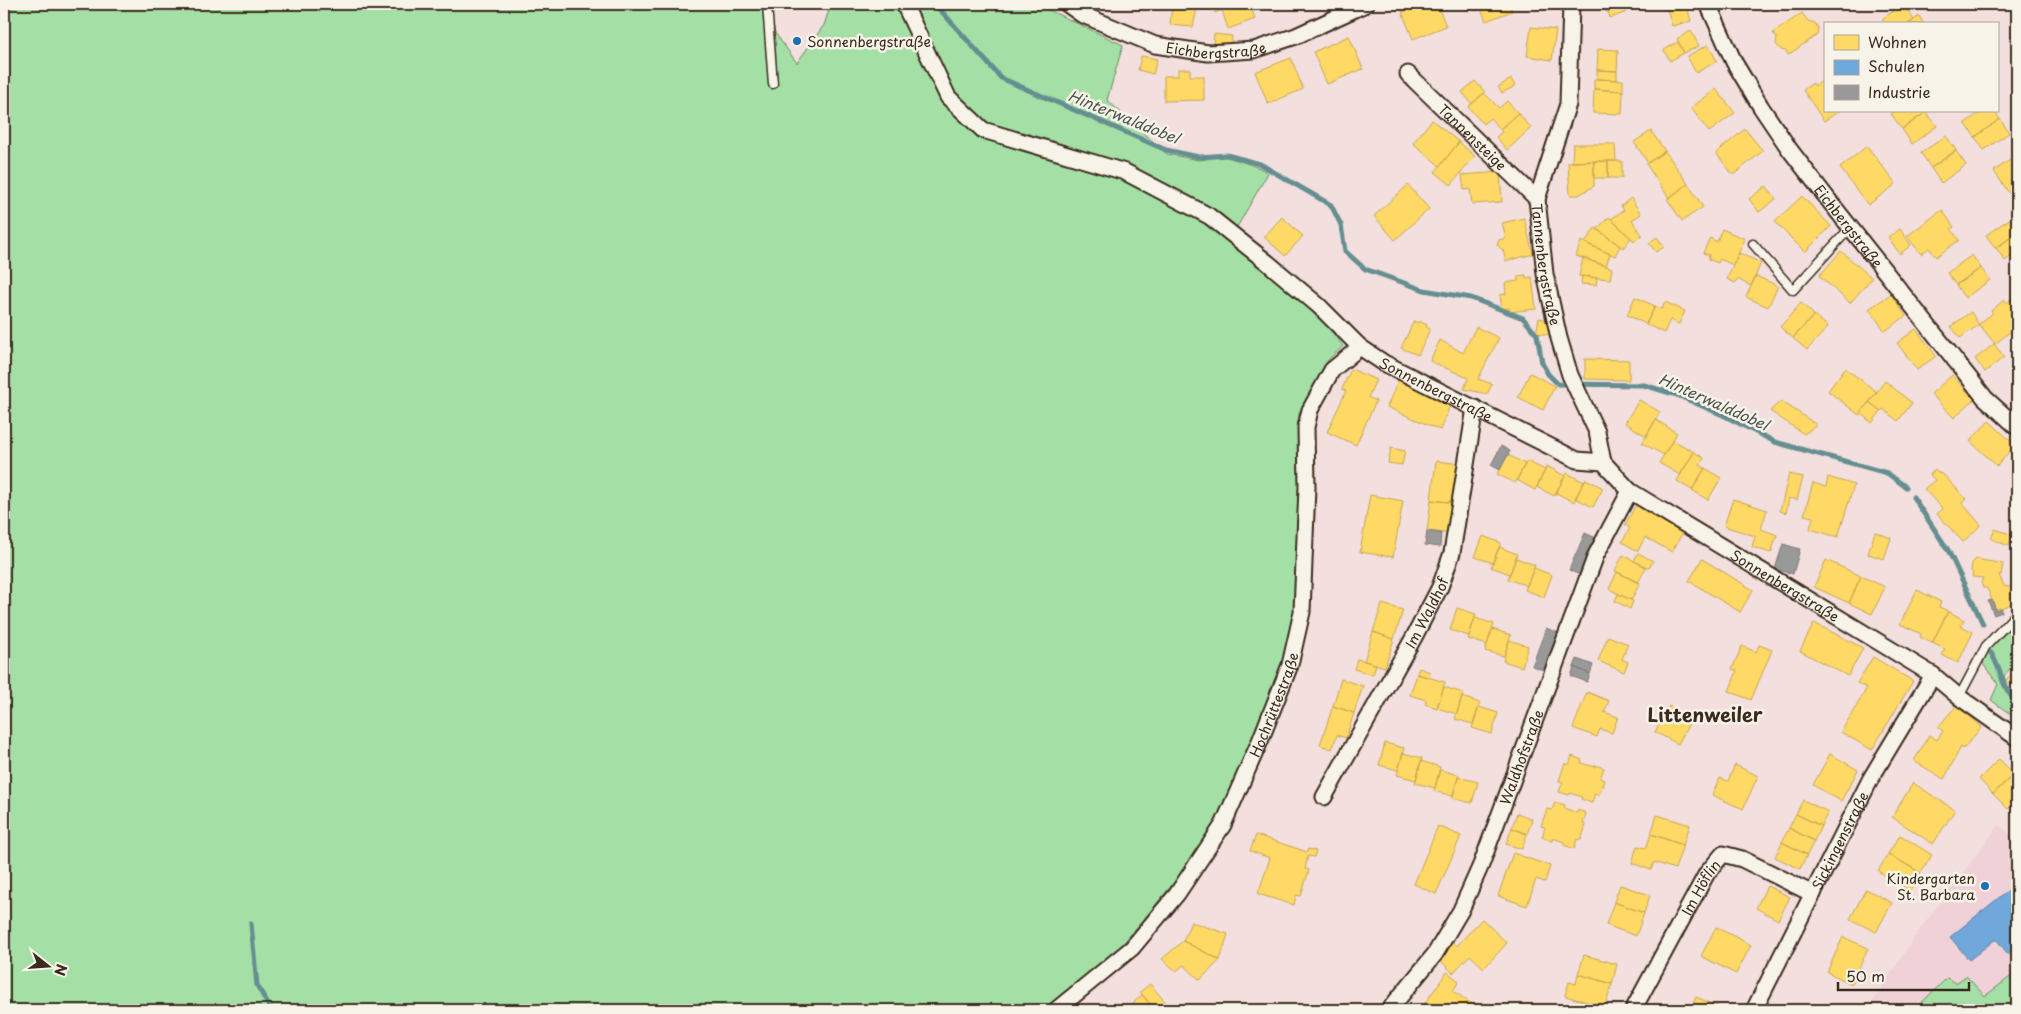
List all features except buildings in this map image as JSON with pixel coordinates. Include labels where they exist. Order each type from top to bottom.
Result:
[{"type":"street","name":"Sonnenbergstraße","points":[[904,4],[948,97],[983,130],[1125,172],[1209,216],[1268,262],[1319,306],[1360,347],[1384,363],[1578,460],[1603,462],[1630,491],[1933,675],[2017,738]]},
{"type":"street","name":"Eichbergstraße","points":[[1067,4],[1081,14],[1155,45],[1208,53],[1254,50],[1296,36],[1366,4]]},
{"type":"street","name":"Tannenbergstraße","points":[[1571,4],[1568,104],[1536,199],[1545,274],[1559,338],[1570,375],[1597,432],[1603,462]]},
{"type":"street","name":"Eichbergstraße","points":[[1708,4],[1734,62],[1761,107],[1850,228],[1985,398],[2017,427]]},
{"type":"street","name":"Tannensteige","points":[[1408,74],[1536,199]]},
{"type":"street","name":"Hochrüttestraße","points":[[1056,1010],[1132,948],[1177,894],[1223,825],[1260,741],[1290,665],[1302,612],[1307,488],[1306,427],[1310,410],[1332,370],[1360,347]]},
{"type":"street","name":"Im Waldhof","points":[[1324,797],[1440,587],[1452,553],[1475,408]]},
{"type":"street","name":"Waldhofstraße","points":[[1390,1010],[1434,954],[1461,910],[1484,857],[1596,555],[1630,491]]},
{"type":"street","name":"Sickingenstraße","points":[[1754,1010],[1871,778],[1933,675]]},
{"type":"street","name":"Im Höflin","points":[[1633,1010],[1707,873],[1723,854],[1742,859],[1813,894]]},
{"type":"lane","points":[[767,4],[773,84]]},
{"type":"lane","points":[[1753,244],[1793,290],[1850,228]]},
{"type":"lane","points":[[1959,696],[1986,646],[2017,613]]},
{"type":"shaded area","name":"Kindergarten St. Barbara","points":[[1999,825],[2017,840],[2017,1010],[1884,1010],[1869,1007],[1918,932]]},
{"type":"green space","points":[[4,4],[769,4],[775,33],[797,63],[824,25],[831,4],[1036,4],[1123,45],[1107,100],[1167,154],[1199,160],[1226,156],[1260,168],[1268,173],[1229,241],[1317,313],[1343,346],[1328,360],[1299,413],[1298,456],[1301,537],[1296,607],[1286,655],[1222,813],[1192,861],[1111,958],[1049,1010],[4,1010]]},
{"type":"green space","points":[[2017,621],[2017,660],[2004,676],[2012,695],[2017,699],[2017,719],[1991,700],[1998,684],[1983,664],[1987,652]]},
{"type":"green space","points":[[2013,975],[2017,981],[2017,1010],[1914,1010],[1947,978],[1956,983],[1966,976],[1985,996]]},
{"type":"waterway","name":"Hinterwalddobel","points":[[935,4],[1001,78],[1166,150],[1199,157],[1227,155],[1260,164],[1331,205],[1341,225],[1345,251],[1365,269],[1424,290],[1471,298],[1523,318],[1537,335],[1542,363],[1548,374],[1558,384],[1644,385],[1677,395],[1725,416],[1775,442],[1887,473],[1906,487]]},
{"type":"waterway","name":"Hinterwalddobel","points":[[1913,497],[1948,550],[1983,624]]},
{"type":"waterway","name":"Hinterwalddobel","points":[[1991,653],[2008,691],[2017,703]]},
{"type":"waterway","points":[[251,924],[257,985],[271,1010]]},
{"type":"place","name":"Sonnenbergstraße","points":[[797,41]]},
{"type":"place","name":"Kindergarten St. Barbara","points":[[1985,886]]},
{"type":"district","name":"Littenweiler","points":[[1705,714]]}]
